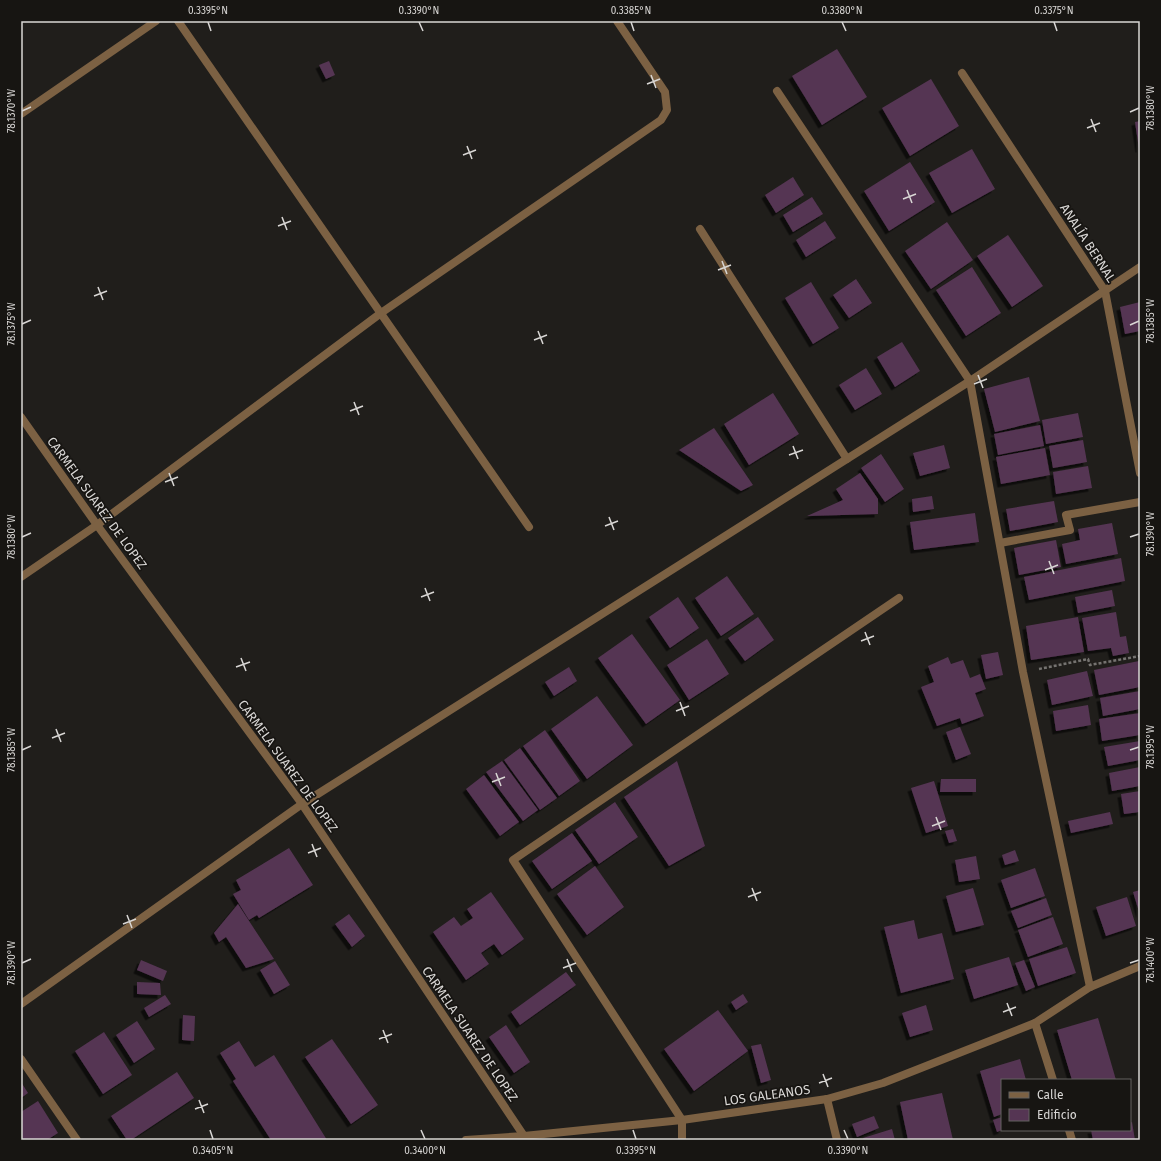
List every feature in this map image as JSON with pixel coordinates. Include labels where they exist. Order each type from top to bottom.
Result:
[{"type":"street","points":[[21,114],[156,21]]},
{"type":"street","points":[[178,21],[529,527]]},
{"type":"street","points":[[21,577],[97,525],[381,314],[661,120],[668,110],[665,92],[617,21]]},
{"type":"street","name":"ANALÍA BERNAL","points":[[962,73],[1105,291],[1140,473]]},
{"type":"street","points":[[777,91],[970,381],[1023,672],[1090,987]]},
{"type":"street","points":[[700,229],[847,458]]},
{"type":"street","points":[[21,1004],[302,804],[970,381],[1140,267]]},
{"type":"street","name":"CARMELA SUAREZ DE LOPEZ","points":[[21,417],[97,525],[302,804],[524,1136]]},
{"type":"street","points":[[1000,543],[1070,530],[1066,515],[1140,502]]},
{"type":"street","points":[[682,1140],[682,1120],[513,860],[899,598]]},
{"type":"street","name":"LOS GALEANOS","points":[[466,1140],[524,1136],[682,1120],[827,1098],[883,1083],[1035,1023],[1090,987],[1140,966]]},
{"type":"street","points":[[1035,1023],[1053,1079]]},
{"type":"street","points":[[21,1059],[77,1140]]},
{"type":"street","points":[[827,1098],[837,1140]]},
{"type":"path","points":[[1023,672],[1088,660],[1090,665],[1140,656]]},
{"type":"building","points":[[837,49],[867,97],[822,125],[792,76]]},
{"type":"building","points":[[329,61],[335,75],[326,79],[319,65]]},
{"type":"building","points":[[931,79],[959,126],[910,156],[882,108]]},
{"type":"building","points":[[1140,121],[1140,149],[1139,149],[1135,122]]},
{"type":"building","points":[[972,149],[995,189],[952,213],[929,173]]},
{"type":"building","points":[[910,162],[935,202],[889,231],[864,191]]},
{"type":"building","points":[[793,177],[804,195],[776,213],[765,195]]},
{"type":"building","points":[[812,197],[823,214],[793,232],[783,215]]},
{"type":"building","points":[[825,221],[836,238],[806,257],[796,240]]},
{"type":"building","points":[[947,222],[973,260],[931,289],[905,251]]},
{"type":"building","points":[[1008,235],[1043,286],[1012,307],[977,256]]},
{"type":"building","points":[[972,267],[1001,313],[966,336],[936,290]]},
{"type":"building","points":[[856,279],[872,303],[849,318],[833,295]]},
{"type":"building","points":[[811,282],[839,328],[813,344],[785,298]]},
{"type":"building","points":[[1140,302],[1140,331],[1125,334],[1120,307]]},
{"type":"building","points":[[902,342],[920,371],[895,387],[877,357]]},
{"type":"building","points":[[866,368],[882,394],[855,410],[839,385]]},
{"type":"building","points":[[1029,377],[1040,421],[995,432],[984,389]]},
{"type":"building","points":[[773,393],[799,434],[749,465],[724,424]]},
{"type":"building","points":[[1078,413],[1083,437],[1046,444],[1042,420]]},
{"type":"building","points":[[1040,425],[1044,446],[998,455],[994,434]]},
{"type":"building","points":[[714,428],[753,485],[741,491],[679,450]]},
{"type":"building","points":[[1083,440],[1087,462],[1053,468],[1049,446]]},
{"type":"building","points":[[944,445],[950,468],[920,476],[913,453]]},
{"type":"building","points":[[1045,448],[1050,475],[1001,484],[996,457]]},
{"type":"building","points":[[881,454],[904,489],[885,502],[861,468]]},
{"type":"building","points":[[1088,466],[1092,488],[1056,494],[1053,472]]},
{"type":"building","points":[[860,473],[878,499],[878,514],[807,516],[843,500],[836,489]]},
{"type":"building","points":[[932,496],[934,509],[913,512],[912,499]]},
{"type":"building","points":[[1054,501],[1058,522],[1010,531],[1006,509]]},
{"type":"building","points":[[975,513],[979,542],[914,550],[910,522]]},
{"type":"building","points":[[1112,523],[1118,554],[1066,564],[1062,544],[1080,540],[1078,529]]},
{"type":"building","points":[[1056,540],[1061,567],[1019,575],[1014,548]]},
{"type":"building","points":[[1121,558],[1125,581],[1029,600],[1024,577]]},
{"type":"building","points":[[727,576],[754,614],[721,636],[695,598]]},
{"type":"building","points":[[1112,590],[1115,606],[1078,613],[1075,597]]},
{"type":"building","points":[[678,597],[699,628],[670,648],[649,617]]},
{"type":"building","points":[[1116,612],[1120,637],[1126,636],[1129,653],[1113,656],[1111,648],[1088,651],[1082,618]]},
{"type":"building","points":[[758,617],[774,640],[745,661],[728,638]]},
{"type":"building","points":[[1078,617],[1084,652],[1031,660],[1026,626]]},
{"type":"building","points":[[632,634],[680,700],[646,724],[598,658]]},
{"type":"building","points":[[707,639],[729,674],[689,700],[667,665]]},
{"type":"building","points":[[998,652],[1003,675],[986,679],[981,655]]},
{"type":"building","points":[[948,657],[951,664],[963,660],[970,678],[980,674],[986,689],[975,693],[984,716],[962,724],[960,718],[937,726],[921,687],[934,682],[928,666]]},
{"type":"building","points":[[1139,661],[1140,687],[1099,695],[1094,670]]},
{"type":"building","points":[[569,667],[577,681],[554,696],[545,682]]},
{"type":"building","points":[[1087,671],[1093,696],[1052,705],[1047,680]]},
{"type":"building","points":[[1140,691],[1140,709],[1103,716],[1100,698]]},
{"type":"building","points":[[597,696],[633,745],[587,779],[551,729]]},
{"type":"building","points":[[1088,705],[1091,725],[1056,731],[1053,711]]},
{"type":"building","points":[[1140,713],[1140,735],[1102,741],[1099,719]]},
{"type":"building","points":[[960,727],[971,754],[956,760],[946,732]]},
{"type":"building","points":[[545,730],[580,781],[559,796],[523,746]]},
{"type":"building","points":[[1140,741],[1140,760],[1108,766],[1104,747]]},
{"type":"building","points":[[520,748],[557,798],[540,810],[504,760]]},
{"type":"building","points":[[502,761],[538,810],[523,821],[486,772]]},
{"type":"building","points":[[677,761],[705,846],[669,866],[624,797]]},
{"type":"building","points":[[1140,767],[1140,786],[1112,791],[1109,773]]},
{"type":"building","points":[[484,775],[519,822],[500,836],[466,789]]},
{"type":"building","points":[[941,779],[976,779],[976,792],[940,792]]},
{"type":"building","points":[[934,781],[948,826],[926,833],[911,788]]},
{"type":"building","points":[[1140,791],[1140,812],[1124,814],[1121,794]]},
{"type":"building","points":[[615,802],[638,837],[599,864],[575,830]]},
{"type":"building","points":[[1110,812],[1113,824],[1071,833],[1068,821]]},
{"type":"building","points":[[953,829],[957,841],[949,843],[945,831]]},
{"type":"building","points":[[572,833],[592,861],[552,889],[532,861]]},
{"type":"building","points":[[289,848],[313,885],[259,918],[257,915],[249,920],[233,894],[241,890],[236,880]]},
{"type":"building","points":[[1015,850],[1019,861],[1005,865],[1002,855]]},
{"type":"building","points":[[976,856],[980,879],[959,882],[955,860]]},
{"type":"building","points":[[595,866],[624,907],[587,935],[557,894]]},
{"type":"building","points":[[1035,868],[1045,896],[1011,908],[1001,880]]},
{"type":"building","points":[[973,888],[984,925],[956,932],[946,896]]},
{"type":"building","points":[[1140,890],[1140,915],[1133,892]]},
{"type":"building","points":[[491,892],[524,939],[502,955],[494,944],[481,953],[489,964],[466,980],[433,932],[454,917],[461,926],[473,918],[467,909]]},
{"type":"building","points":[[1127,897],[1136,926],[1106,936],[1096,907]]},
{"type":"building","points":[[1046,898],[1052,915],[1018,928],[1011,911]]},
{"type":"building","points":[[238,904],[274,959],[246,968],[226,937],[219,942],[214,933]]},
{"type":"building","points":[[349,914],[365,936],[352,947],[335,924]]},
{"type":"building","points":[[1053,917],[1063,944],[1028,957],[1018,930]]},
{"type":"building","points":[[914,920],[918,939],[942,933],[954,979],[901,993],[884,927]]},
{"type":"building","points":[[1067,947],[1076,973],[1038,986],[1029,959]]},
{"type":"building","points":[[1009,957],[1018,985],[974,999],[965,970]]},
{"type":"building","points":[[141,960],[167,971],[163,981],[137,970]]},
{"type":"building","points":[[1024,960],[1035,987],[1026,991],[1015,963]]},
{"type":"building","points":[[275,961],[290,985],[274,994],[260,970]]},
{"type":"building","points":[[566,972],[576,985],[520,1025],[511,1012]]},
{"type":"building","points":[[137,982],[160,983],[161,995],[137,994]]},
{"type":"building","points":[[743,994],[748,1002],[736,1010],[731,1002]]},
{"type":"building","points":[[165,995],[171,1004],[149,1017],[144,1008]]},
{"type":"building","points":[[926,1005],[933,1030],[910,1037],[902,1013]]},
{"type":"building","points":[[718,1010],[748,1051],[694,1091],[664,1049]]},
{"type":"building","points":[[183,1015],[195,1016],[194,1041],[182,1040]]},
{"type":"building","points":[[1098,1018],[1116,1079],[1072,1079],[1057,1030]]},
{"type":"building","points":[[137,1021],[155,1049],[134,1063],[116,1035]]},
{"type":"building","points":[[506,1025],[530,1062],[514,1073],[489,1037]]},
{"type":"building","points":[[104,1032],[132,1075],[103,1094],[75,1051]]},
{"type":"building","points":[[332,1039],[378,1105],[351,1124],[305,1057]]},
{"type":"building","points":[[239,1041],[255,1067],[274,1055],[327,1140],[271,1140],[233,1081],[236,1079],[220,1053]]},
{"type":"building","points":[[761,1044],[771,1080],[761,1083],[751,1046]]},
{"type":"building","points":[[1020,1059],[1026,1079],[1001,1079],[1001,1114],[994,1117],[980,1071]]},
{"type":"building","points":[[177,1072],[194,1098],[131,1140],[127,1140],[111,1116]]},
{"type":"building","points":[[21,1082],[28,1093],[21,1098]]},
{"type":"building","points":[[942,1093],[953,1140],[908,1140],[900,1102]]},
{"type":"building","points":[[38,1101],[58,1133],[47,1140],[21,1140],[21,1112]]},
{"type":"building","points":[[874,1116],[879,1128],[857,1137],[852,1124]]},
{"type":"building","points":[[1001,1117],[1001,1130],[997,1132],[993,1120]]},
{"type":"building","points":[[1131,1122],[1135,1140],[1093,1140],[1091,1131],[1131,1131]]},
{"type":"building","points":[[892,1129],[895,1140],[864,1140],[863,1138]]}]
